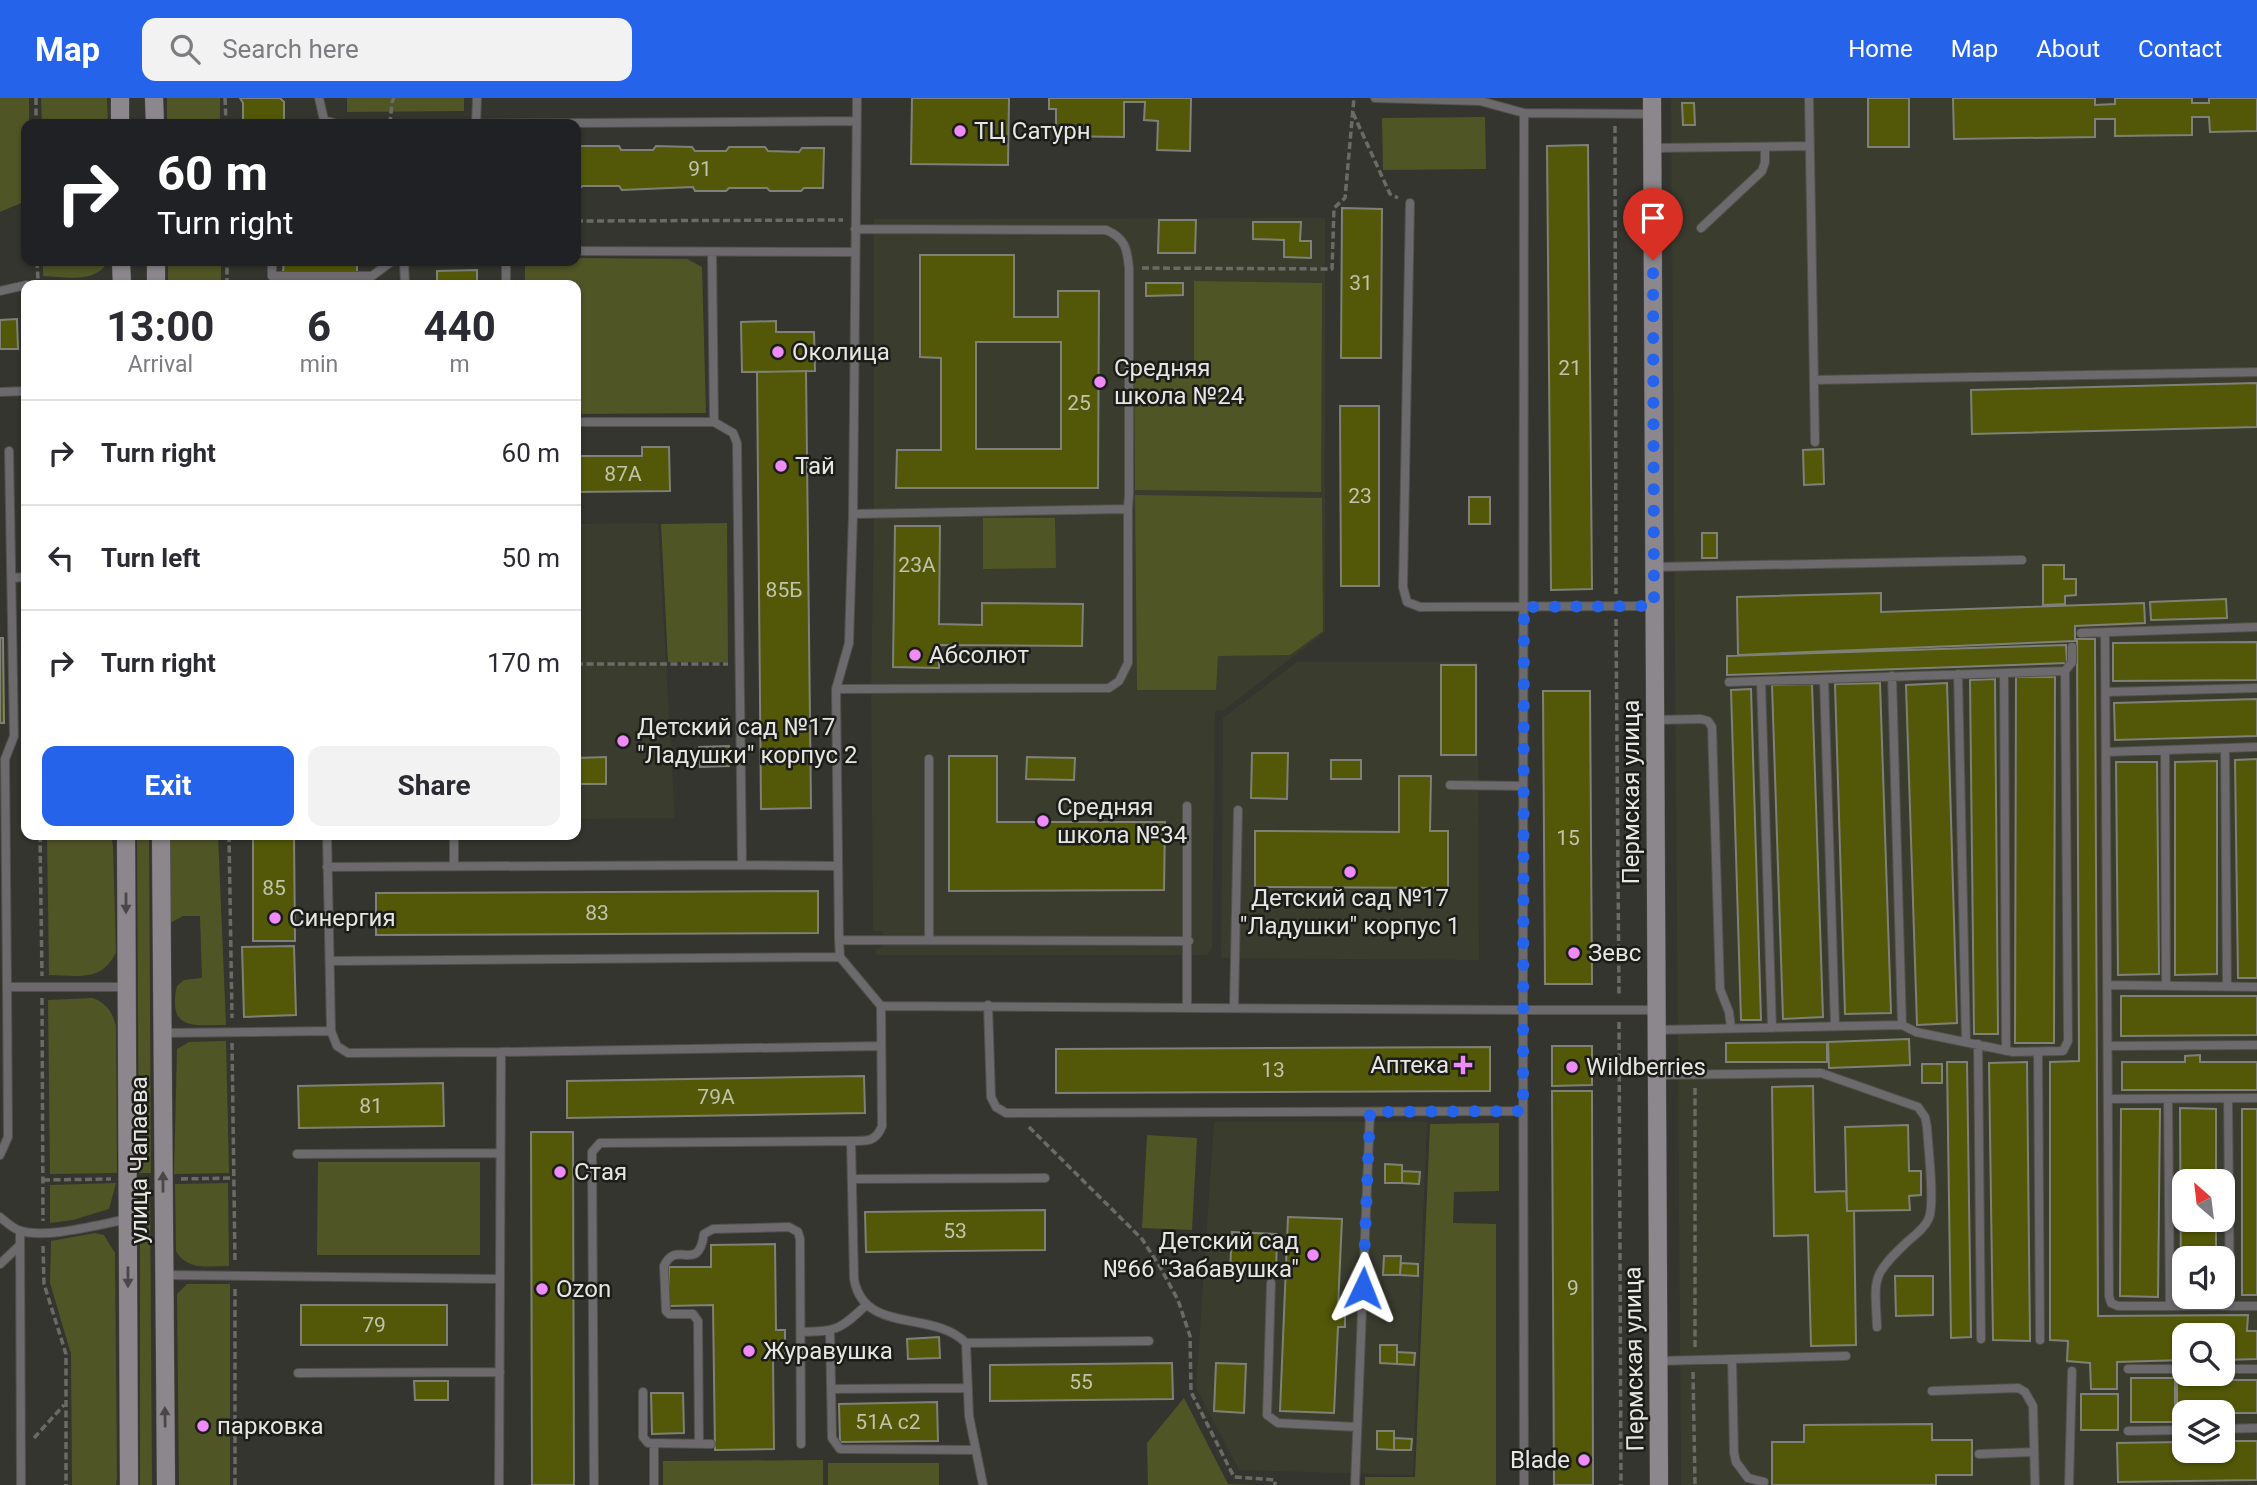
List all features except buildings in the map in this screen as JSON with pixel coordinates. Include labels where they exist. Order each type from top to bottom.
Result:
[{"type":"main road","points":[[120,98],[120,119]]},
{"type":"main road","points":[[154,98],[155,119]]},
{"type":"main road","name":"Пермская улица","points":[[1652,106],[1660,1485]]},
{"type":"main road","name":"улица Чапаева","points":[[126,840],[129,1485]]},
{"type":"main road","name":"улица Чапаева","points":[[160,840],[166,1485]]},
{"type":"lane","points":[[319,98],[324,119]]},
{"type":"lane","points":[[476,119],[477,98]]},
{"type":"lane","points":[[594,1485],[592,1152],[600,1143],[871,1141],[879,1135],[882,1126],[881,1006],[840,957],[837,866],[836,689],[849,643],[853,514],[856,98]]},
{"type":"lane","points":[[1375,98],[1480,101],[1524,114],[1615,114],[1652,106]]},
{"type":"lane","points":[[1809,98],[1815,442]]},
{"type":"lane","points":[[1524,114],[1524,1485]]},
{"type":"lane","points":[[581,123],[856,121]]},
{"type":"lane","points":[[1652,148],[1810,146]]},
{"type":"lane","points":[[1701,228],[1762,171],[1765,147]]},
{"type":"lane","points":[[1410,203],[1403,587],[1407,602],[1420,607],[1654,606]]},
{"type":"lane","points":[[836,689],[1109,688],[1119,681],[1128,663],[1129,268],[1128,250],[1120,236],[1106,230],[855,224]]},
{"type":"lane","points":[[581,251],[854,252]]},
{"type":"lane","points":[[712,252],[713,422]]},
{"type":"lane","points":[[272,266],[272,276],[372,276],[385,266]]},
{"type":"lane","points":[[0,291],[21,286]]},
{"type":"lane","points":[[1814,380],[2257,372]]},
{"type":"lane","points":[[0,392],[21,391]]},
{"type":"lane","points":[[581,422],[713,422],[733,433],[737,443],[743,865]]},
{"type":"lane","points":[[0,1155],[8,1137],[4,1096],[7,987],[3,759],[14,736],[9,451]]},
{"type":"lane","points":[[853,514],[1128,509]]},
{"type":"lane","points":[[1654,567],[2022,561]]},
{"type":"lane","points":[[12,578],[21,577]]},
{"type":"lane","points":[[2081,633],[2257,627]]},
{"type":"lane","points":[[2105,633],[2109,1296],[2111,1303],[2118,1306],[2170,1306],[2168,1099]]},
{"type":"lane","points":[[1656,1030],[1902,1025],[1916,1032],[2006,1051],[2063,1051],[2068,1041],[2065,671],[2072,662],[2071,647]]},
{"type":"lane","points":[[1729,682],[2065,671]]},
{"type":"lane","points":[[2004,673],[2006,1051]]},
{"type":"lane","points":[[1958,674],[1966,1042]]},
{"type":"lane","points":[[1892,676],[1902,1025]]},
{"type":"lane","points":[[1824,679],[1835,1027]]},
{"type":"lane","points":[[1761,681],[1772,1028]]},
{"type":"lane","points":[[2106,692],[2257,688]]},
{"type":"lane","points":[[1655,720],[1701,719],[1708,721],[1712,727],[1720,989],[1730,1016],[1731,1028]]},
{"type":"lane","points":[[2106,752],[2257,747]]},
{"type":"lane","points":[[2225,748],[2227,987]]},
{"type":"lane","points":[[2165,750],[2166,986]]},
{"type":"lane","points":[[929,759],[929,940]]},
{"type":"lane","points":[[1450,785],[1524,786]]},
{"type":"lane","points":[[1187,806],[1187,1006]]},
{"type":"lane","points":[[1234,1007],[1238,810]]},
{"type":"lane","points":[[327,840],[331,1031],[337,1046],[348,1053],[881,1046]]},
{"type":"lane","points":[[454,840],[454,866]]},
{"type":"lane","points":[[327,867],[837,866]]},
{"type":"lane","points":[[839,940],[1189,941]]},
{"type":"lane","points":[[330,961],[840,957]]},
{"type":"lane","points":[[2108,985],[2257,988]]},
{"type":"lane","points":[[7,987],[127,987]]},
{"type":"lane","points":[[988,1005],[991,1097],[996,1107],[1006,1113],[1523,1111]]},
{"type":"lane","points":[[881,1006],[1656,1010]]},
{"type":"lane","points":[[163,1033],[331,1031]]},
{"type":"lane","points":[[1978,1045],[1981,1339]]},
{"type":"lane","points":[[2108,1046],[2257,1045]]},
{"type":"lane","points":[[499,1485],[501,1052]]},
{"type":"lane","points":[[2038,1052],[2040,1340]]},
{"type":"lane","points":[[1656,1075],[1821,1073],[1918,1107],[1925,1117],[1927,1127],[1931,1210],[1924,1227],[1877,1275],[1877,1327]]},
{"type":"lane","points":[[2109,1099],[2257,1098]]},
{"type":"lane","points":[[2228,1099],[2229,1246]]},
{"type":"lane","points":[[1355,1485],[1370,1112]]},
{"type":"lane","points":[[851,1141],[853,1279],[856,1293],[865,1306],[878,1313],[946,1329],[966,1343],[969,1416],[983,1485]]},
{"type":"lane","points":[[297,1154],[500,1153]]},
{"type":"lane","points":[[852,1179],[1045,1178]]},
{"type":"lane","points":[[0,1217],[20,1231],[43,1232],[66,1231],[128,1219]]},
{"type":"lane","points":[[699,1444],[698,1321],[693,1314],[669,1314],[666,1311],[664,1266],[674,1255],[699,1253],[702,1250],[704,1234],[713,1229],[794,1229],[800,1239],[801,1444]]},
{"type":"lane","points":[[20,1231],[21,1485]]},
{"type":"lane","points":[[0,1264],[20,1245]]},
{"type":"lane","points":[[163,1275],[500,1279]]},
{"type":"lane","points":[[1271,1283],[1266,1415],[1278,1423],[1357,1427]]},
{"type":"lane","points":[[801,1332],[830,1331],[846,1324],[865,1306]]},
{"type":"lane","points":[[2235,1306],[2257,1306]]},
{"type":"lane","points":[[830,1331],[832,1438],[839,1449],[976,1450]]},
{"type":"lane","points":[[966,1343],[1149,1341]]},
{"type":"lane","points":[[1658,1361],[1846,1356]]},
{"type":"lane","points":[[1732,1359],[1736,1462],[1748,1478],[1764,1482]]},
{"type":"lane","points":[[2235,1369],[2257,1368]]},
{"type":"lane","points":[[2128,1369],[2172,1369]]},
{"type":"lane","points":[[2069,1485],[2072,1371]]},
{"type":"lane","points":[[298,1373],[500,1372]]},
{"type":"lane","points":[[831,1389],[968,1388]]},
{"type":"lane","points":[[1932,1391],[2018,1388],[2025,1392],[2031,1399],[2032,1406],[2035,1485]]},
{"type":"lane","points":[[643,1392],[643,1437],[648,1443],[711,1444]]},
{"type":"lane","points":[[2235,1429],[2257,1428]]},
{"type":"lane","points":[[2129,1431],[2172,1430]]},
{"type":"lane","points":[[654,1444],[654,1485]]},
{"type":"lane","points":[[1979,1454],[2034,1452]]},
{"type":"path","points":[[36,98],[36,119]]},
{"type":"path","points":[[225,98],[226,119]]},
{"type":"path","points":[[390,119],[394,98]]},
{"type":"path","points":[[1129,268],[1332,269],[1334,208],[1345,198],[1354,98]]},
{"type":"path","points":[[1353,113],[1390,194],[1410,203]]},
{"type":"path","points":[[1615,114],[1621,1485]]},
{"type":"path","points":[[581,221],[855,224]]},
{"type":"path","points":[[581,664],[740,664]]},
{"type":"path","points":[[40,840],[44,1284],[66,1354],[66,1485]]},
{"type":"path","points":[[229,840],[236,1275],[235,1485]]},
{"type":"path","points":[[1695,1075],[1695,1485]]},
{"type":"path","points":[[1015,1113],[1142,1239],[1178,1300],[1190,1336],[1191,1392],[1234,1477],[1275,1480],[1275,1485]]},
{"type":"path","points":[[30,1442],[66,1404]]},
{"type":"shaded area","points":[[1671,98],[2257,98],[2257,1485],[1681,1485]]},
{"type":"shaded area","name":"Средняя школа №24","points":[[1325,218],[1325,632],[1224,710],[1215,711],[1212,948],[1207,955],[876,955],[876,950],[883,946],[883,931],[873,931],[871,688],[874,219]]},
{"type":"shaded area","name":"Детский сад №17 \"Ладушки\" корпус 2","points":[[658,523],[675,818],[581,819],[581,524]]},
{"type":"shaded area","name":"Детский сад №17 \"Ладушки\" корпус 1","points":[[1297,662],[1478,662],[1479,960],[1221,958],[1223,718]]},
{"type":"shaded area","name":"Детский сад №66 \"Забавушка\"","points":[[1214,1122],[1427,1122],[1413,1475],[1239,1470],[1196,1388]]},
{"type":"green space","points":[[0,98],[29,98],[29,119],[21,119],[21,203],[0,212]]},
{"type":"green space","points":[[41,98],[107,98],[108,119],[42,119]]},
{"type":"green space","points":[[167,98],[220,98],[220,119],[167,119]]},
{"type":"green space","points":[[347,98],[464,98],[464,111],[347,112]]},
{"type":"green space","points":[[1485,117],[1486,169],[1383,170],[1382,118]]},
{"type":"green space","points":[[581,258],[687,259],[702,267],[706,413],[581,414],[581,280],[525,280],[525,266],[581,266]]},
{"type":"green space","points":[[43,266],[104,266],[96,273],[80,278],[43,276]]},
{"type":"green space","points":[[168,266],[221,266],[221,280],[168,280]]},
{"type":"green space","points":[[1194,281],[1322,283],[1321,492],[1135,490],[1134,364],[1194,363]]},
{"type":"green space","points":[[1135,495],[1322,498],[1323,631],[1290,655],[1218,656],[1216,690],[1137,690]]},
{"type":"green space","points":[[983,518],[1055,518],[1056,568],[983,569]]},
{"type":"green space","points":[[727,523],[728,662],[668,662],[661,524]]},
{"type":"green space","points":[[47,840],[112,840],[116,952],[104,969],[96,973],[79,976],[49,975]]},
{"type":"green space","points":[[137,840],[149,840],[151,1173],[139,1173]]},
{"type":"green space","points":[[166,840],[218,840],[226,1025],[193,1024],[180,1019],[176,1012],[177,986],[184,980],[202,978],[200,916],[183,916],[163,927]]},
{"type":"green space","points":[[93,998],[108,1009],[116,1026],[117,1173],[50,1174],[48,1000]]},
{"type":"green space","points":[[226,1041],[229,1173],[174,1174],[177,1049],[189,1042]]},
{"type":"green space","points":[[1499,1123],[1499,1191],[1454,1192],[1453,1223],[1496,1224],[1496,1485],[1365,1485],[1365,1477],[1415,1477],[1430,1124]]},
{"type":"green space","points":[[1147,1135],[1197,1138],[1192,1230],[1142,1228]]},
{"type":"green space","points":[[318,1162],[480,1162],[480,1255],[317,1255]]},
{"type":"green space","points":[[116,1183],[109,1209],[73,1220],[50,1223],[50,1185]]},
{"type":"green space","points":[[228,1183],[229,1266],[192,1265],[176,1251],[175,1184]]},
{"type":"green space","points":[[140,1185],[150,1185],[152,1485],[140,1485]]},
{"type":"green space","points":[[95,1233],[104,1235],[115,1253],[117,1478],[116,1485],[72,1485],[71,1354],[50,1283],[51,1241]]},
{"type":"green space","points":[[187,1284],[230,1284],[230,1485],[179,1485],[177,1294]]},
{"type":"green space","points":[[1184,1398],[1228,1484],[1257,1485],[1148,1485],[1147,1443]]},
{"type":"green space","points":[[823,1460],[823,1485],[663,1485],[663,1461]]},
{"type":"green space","points":[[828,1463],[939,1463],[939,1485],[828,1485]]},
{"type":"place","name":"ТЦ Сатурн","points":[[960,131]]},
{"type":"place","name":"Околица","points":[[778,352]]},
{"type":"place","name":"Средняя школа №24","points":[[1100,382]]},
{"type":"place","name":"Тай","points":[[781,466]]},
{"type":"place","name":"Абсолют","points":[[915,655]]},
{"type":"place","name":"Детский сад №17 \"Ладушки\" корпус 2","points":[[623,741]]},
{"type":"place","name":"Средняя школа №34","points":[[1043,821]]},
{"type":"place","name":"Детский сад №17 \"Ладушки\" корпус 1","points":[[1350,872]]},
{"type":"place","name":"Синергия","points":[[275,918]]},
{"type":"place","name":"Зевс","points":[[1574,953]]},
{"type":"place","name":"Аптека","points":[[1463,1065]]},
{"type":"place","name":"Wildberries","points":[[1572,1067]]},
{"type":"place","name":"Стая","points":[[560,1172]]},
{"type":"place","name":"Детский сад №66 \"Забавушка\"","points":[[1313,1255]]},
{"type":"place","name":"Ozon","points":[[542,1289]]},
{"type":"place","name":"Журавушка","points":[[749,1351]]},
{"type":"place","name":"парковка","points":[[203,1426]]},
{"type":"place","name":"Blade","points":[[1584,1460]]},
{"type":"route","points":[[1363,1288],[1370,1112],[1523,1111],[1524,607],[1654,606],[1653,260]]}]
